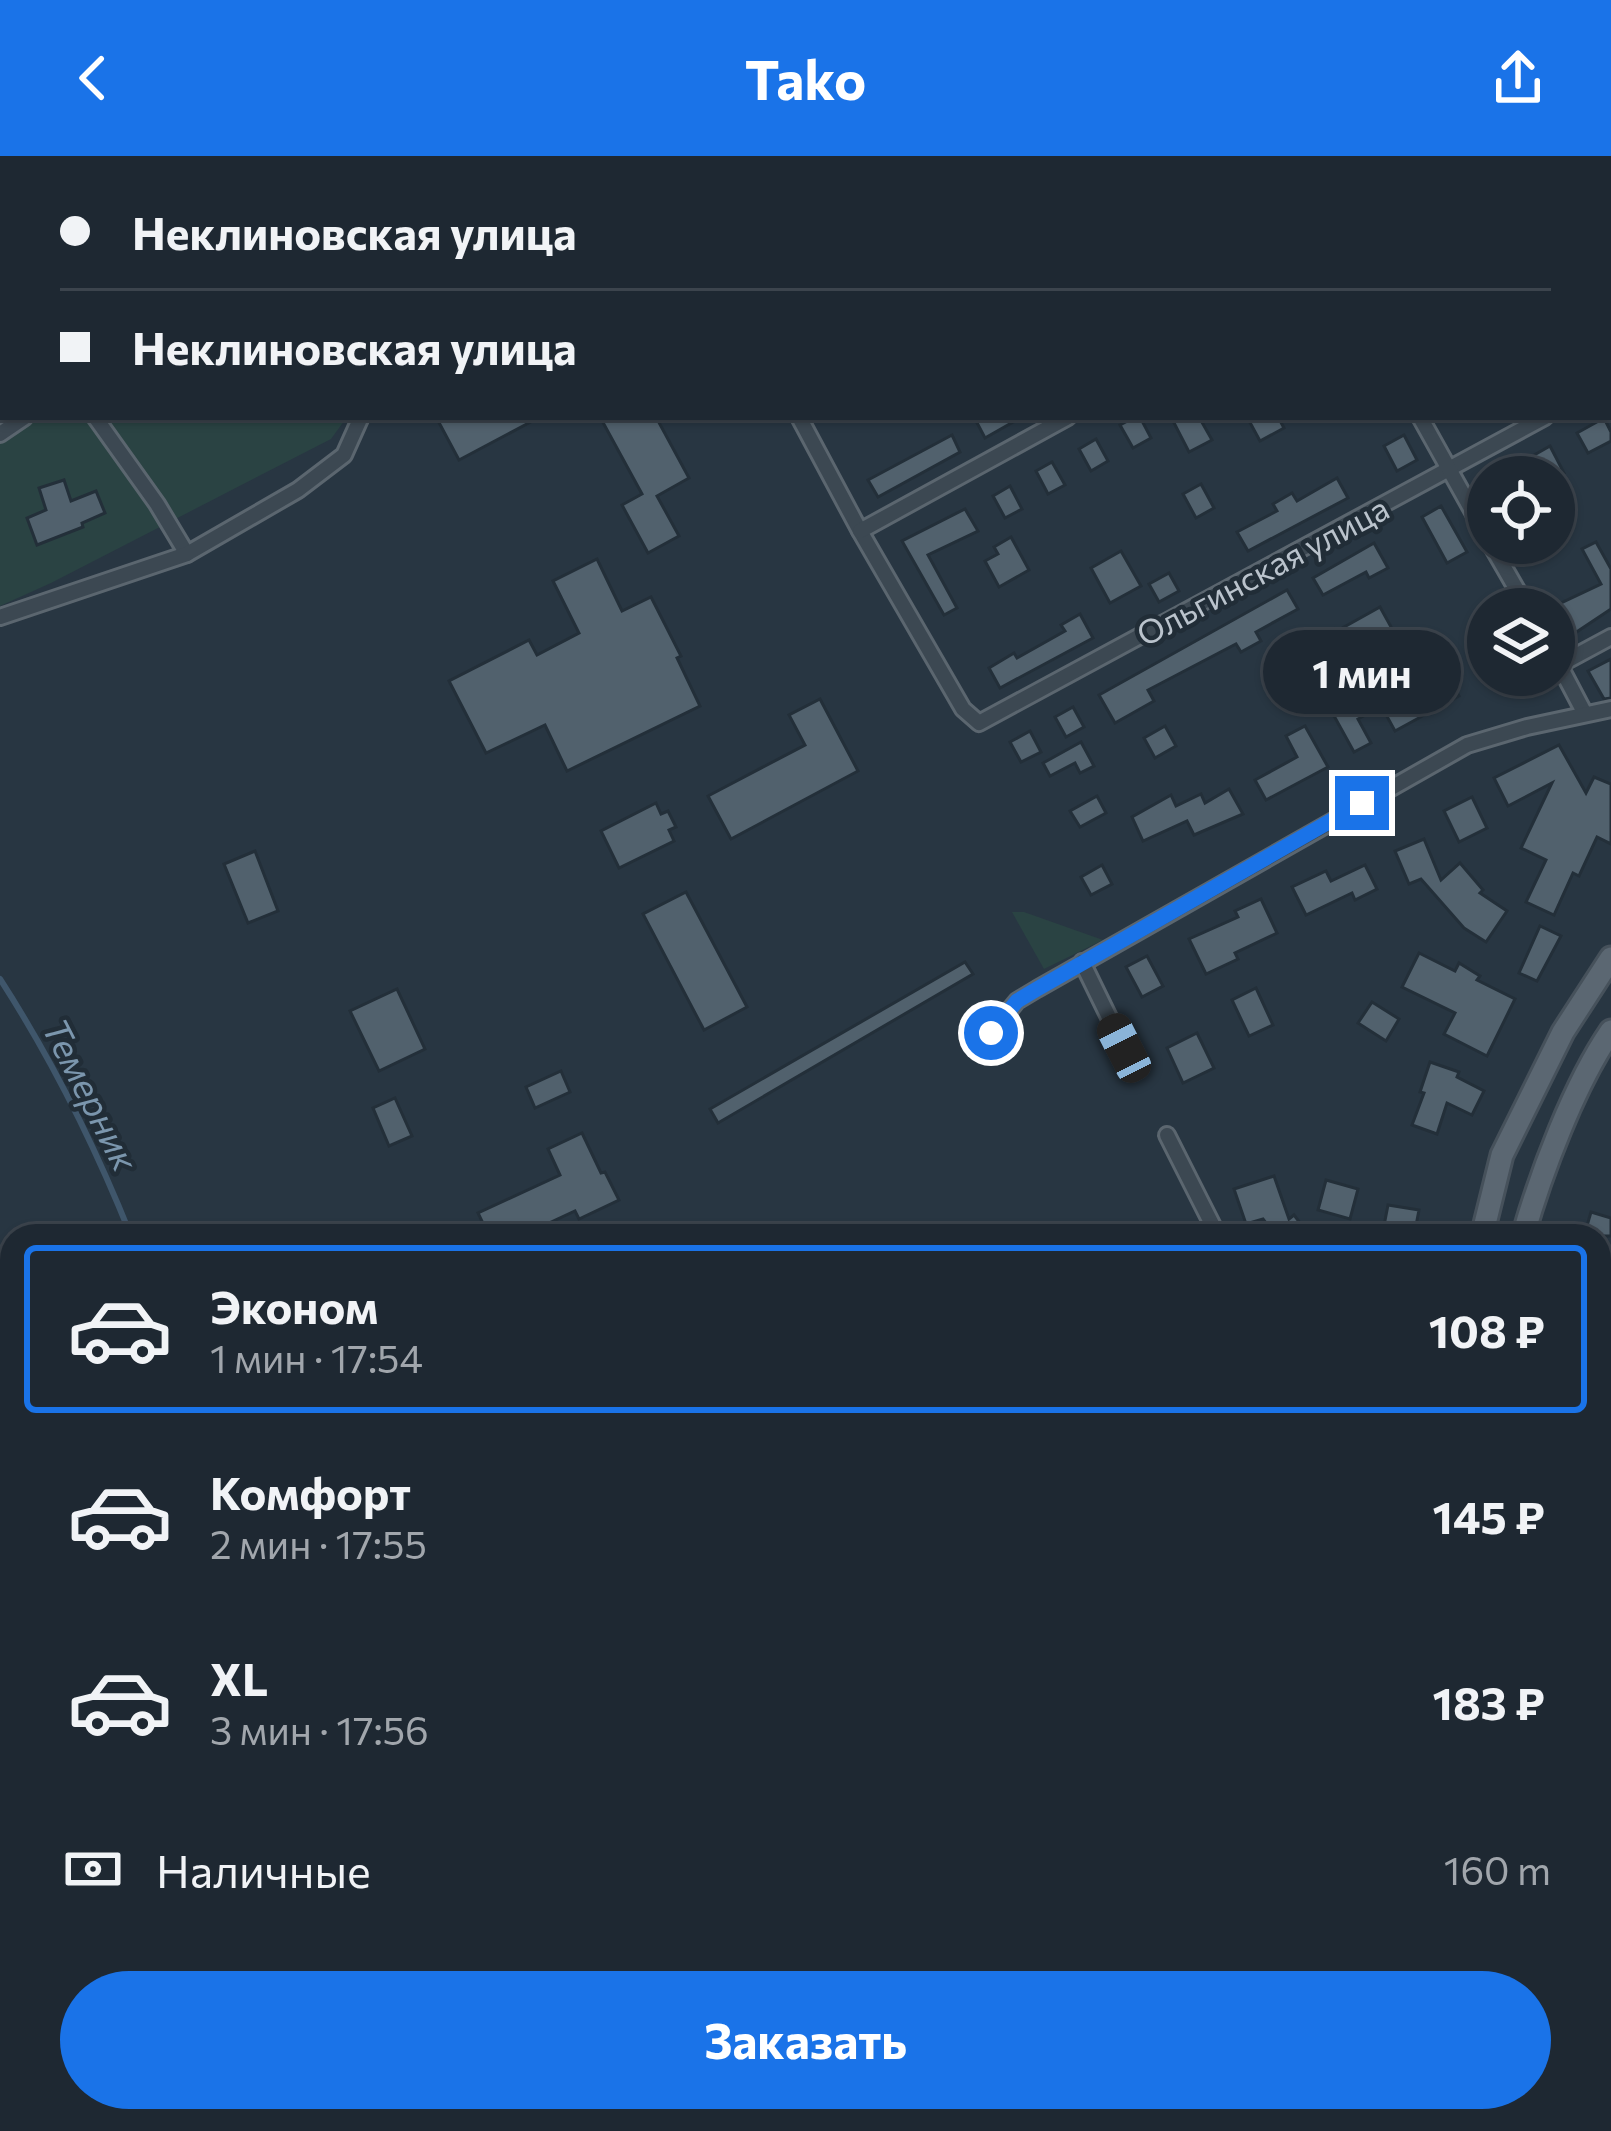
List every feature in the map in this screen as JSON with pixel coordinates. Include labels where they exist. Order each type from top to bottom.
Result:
[{"type":"main road","points":[[1484,1224],[1502,1155],[1563,1032],[1611,958]]},
{"type":"main road","points":[[1527,1224],[1552,1151],[1611,1031]]},
{"type":"street","points":[[97,420],[187,554]]},
{"type":"street","points":[[0,617],[187,554],[298,490],[344,455],[360,420]]},
{"type":"street","points":[[801,420],[860,531],[1063,420]]},
{"type":"street","points":[[1422,420],[1467,501]]},
{"type":"street","name":"Ольгинская улица","points":[[860,531],[963,709],[979,724],[1539,420]]},
{"type":"street","points":[[1575,652],[1611,637]]},
{"type":"street","points":[[1575,695],[1585,714]]},
{"type":"street","points":[[991,1033],[1017,1001],[1467,745],[1611,709]]},
{"type":"street","points":[[1082,962],[1124,1048]]},
{"type":"street","points":[[1167,1135],[1212,1224]]},
{"type":"green space","points":[[0,420],[345,420],[331,439],[0,606]]},
{"type":"green space","points":[[1012,912],[1024,912],[1103,940],[1044,969]]},
{"type":"building","points":[[438,420],[534,420],[459,460]]},
{"type":"building","points":[[602,420],[658,420],[689,478],[657,496],[679,536],[648,553],[622,505],[642,494]]},
{"type":"building","points":[[976,420],[1017,420],[985,438]]},
{"type":"building","points":[[1142,420],[1151,438],[1133,448],[1120,425]]},
{"type":"building","points":[[1173,420],[1201,420],[1212,440],[1189,452]]},
{"type":"building","points":[[1249,420],[1280,420],[1284,428],[1260,441]]},
{"type":"building","points":[[1605,420],[1611,441],[1588,453],[1577,433]]},
{"type":"building","points":[[952,435],[960,452],[878,497],[868,480]]},
{"type":"building","points":[[1404,435],[1417,460],[1397,471],[1384,446]]},
{"type":"building","points":[[1096,439],[1108,461],[1091,471],[1079,449]]},
{"type":"building","points":[[1550,446],[1555,456],[1532,456]]},
{"type":"building","points":[[1052,462],[1065,485],[1048,494],[1036,471]]},
{"type":"building","points":[[1337,478],[1348,498],[1248,551],[1237,532],[1277,511],[1273,504],[1292,493],[1297,501]]},
{"type":"building","points":[[64,480],[71,501],[96,491],[105,513],[37,545],[27,518],[46,510],[39,488]]},
{"type":"building","points":[[1201,484],[1214,508],[1196,518],[1183,494]]},
{"type":"building","points":[[1010,486],[1022,509],[1005,518],[993,496]]},
{"type":"building","points":[[1441,506],[1467,552],[1447,563],[1422,517]]},
{"type":"building","points":[[965,509],[978,531],[928,555],[957,608],[944,615],[902,541]]},
{"type":"building","points":[[1011,537],[1029,570],[999,587],[985,561],[998,554],[994,547]]},
{"type":"building","points":[[1596,542],[1611,569],[1611,609],[1575,633],[1575,596],[1601,584],[1582,549]]},
{"type":"building","points":[[1374,543],[1388,568],[1369,578],[1366,572],[1323,595],[1313,578]]},
{"type":"building","points":[[1121,551],[1141,586],[1110,603],[1091,568]]},
{"type":"building","points":[[597,559],[622,611],[651,597],[700,706],[567,771],[545,725],[486,753],[449,681],[529,640],[537,655],[579,633],[553,581]]},
{"type":"building","points":[[1169,573],[1179,591],[1159,602],[1149,584]]},
{"type":"building","points":[[1287,590],[1298,609],[1256,632],[1261,641],[1241,652],[1236,644],[1148,690],[1154,701],[1115,723],[1099,695]]},
{"type":"building","points":[[1380,607],[1401,645],[1416,637],[1438,677],[1446,673],[1459,696],[1395,731],[1384,711],[1398,704],[1362,640],[1330,658],[1319,637]]},
{"type":"building","points":[[1080,614],[1093,638],[1000,688],[989,668],[1065,631],[1061,625]]},
{"type":"building","points":[[1611,659],[1611,698],[1604,699],[1588,671]]},
{"type":"building","points":[[1358,688],[1371,712],[1358,719],[1371,743],[1354,752],[1328,705]]},
{"type":"building","points":[[820,699],[858,771],[731,839],[708,796],[805,745],[789,715]]},
{"type":"building","points":[[1073,707],[1084,727],[1066,737],[1055,717]]},
{"type":"building","points":[[1165,726],[1176,746],[1155,758],[1144,738]]},
{"type":"building","points":[[1305,726],[1328,767],[1266,800],[1255,780],[1297,757],[1286,736]]},
{"type":"building","points":[[1030,731],[1041,752],[1021,762],[1010,742]]},
{"type":"building","points":[[1081,742],[1094,766],[1080,773],[1075,763],[1050,776],[1043,763]]},
{"type":"building","points":[[1559,745],[1586,793],[1594,777],[1611,784],[1611,844],[1597,837],[1579,876],[1573,873],[1554,915],[1526,902],[1546,860],[1521,848],[1552,783],[1508,806],[1494,778]]},
{"type":"building","points":[[1229,789],[1243,814],[1194,835],[1187,821],[1143,841],[1132,817],[1171,795],[1176,806],[1201,794],[1205,803]]},
{"type":"building","points":[[1097,796],[1106,813],[1080,827],[1070,811]]},
{"type":"building","points":[[1472,797],[1487,828],[1459,842],[1444,811]]},
{"type":"building","points":[[656,803],[661,814],[668,811],[676,827],[669,830],[674,841],[619,868],[601,831]]},
{"type":"building","points":[[1424,839],[1441,880],[1460,863],[1483,890],[1480,893],[1507,911],[1486,942],[1464,928],[1421,879],[1409,884],[1395,851]]},
{"type":"building","points":[[255,851],[278,911],[248,923],[224,864]]},
{"type":"building","points":[[1102,865],[1112,884],[1091,895],[1081,877]]},
{"type":"building","points":[[1365,865],[1377,889],[1355,900],[1352,893],[1306,915],[1292,887],[1326,871],[1331,881]]},
{"type":"building","points":[[686,892],[747,1007],[704,1030],[643,914]]},
{"type":"building","points":[[1261,899],[1277,933],[1235,953],[1238,959],[1206,974],[1189,939],[1238,917],[1235,911]]},
{"type":"building","points":[[1540,926],[1561,936],[1537,981],[1519,973]]},
{"type":"building","points":[[1419,953],[1455,971],[1459,963],[1480,976],[1477,980],[1515,999],[1487,1056],[1444,1034],[1455,1013],[1402,987]]},
{"type":"building","points":[[1147,956],[1163,986],[1142,997],[1126,967]]},
{"type":"building","points":[[965,962],[973,974],[718,1123],[710,1109]]},
{"type":"building","points":[[1256,988],[1273,1025],[1249,1036],[1232,1000]]},
{"type":"building","points":[[397,989],[425,1049],[379,1071],[350,1011]]},
{"type":"building","points":[[1372,1002],[1399,1019],[1386,1041],[1358,1023]]},
{"type":"building","points":[[1197,1033],[1214,1068],[1183,1083],[1167,1048]]},
{"type":"building","points":[[1430,1062],[1459,1072],[1457,1077],[1484,1091],[1472,1115],[1447,1103],[1437,1134],[1412,1125]]},
{"type":"building","points":[[561,1071],[570,1092],[535,1108],[526,1087]]},
{"type":"building","points":[[395,1098],[412,1136],[389,1146],[373,1108]]},
{"type":"building","points":[[582,1133],[619,1200],[579,1219],[575,1211],[547,1224],[483,1224],[478,1213],[560,1175],[548,1149]]},
{"type":"building","points":[[1274,1176],[1289,1219],[1294,1215],[1301,1224],[1267,1224],[1263,1219],[1246,1224],[1234,1189]]},
{"type":"building","points":[[1326,1180],[1358,1189],[1350,1219],[1318,1210]]},
{"type":"building","points":[[1388,1205],[1419,1210],[1416,1224],[1384,1224]]},
{"type":"building","points":[[1591,1212],[1611,1218],[1611,1224],[1588,1224]]},
{"type":"waterway","name":"Темерник","points":[[0,979],[72,1104],[126,1224]]},
{"type":"route","points":[[991,1033],[1017,1001],[1362,803]]}]
